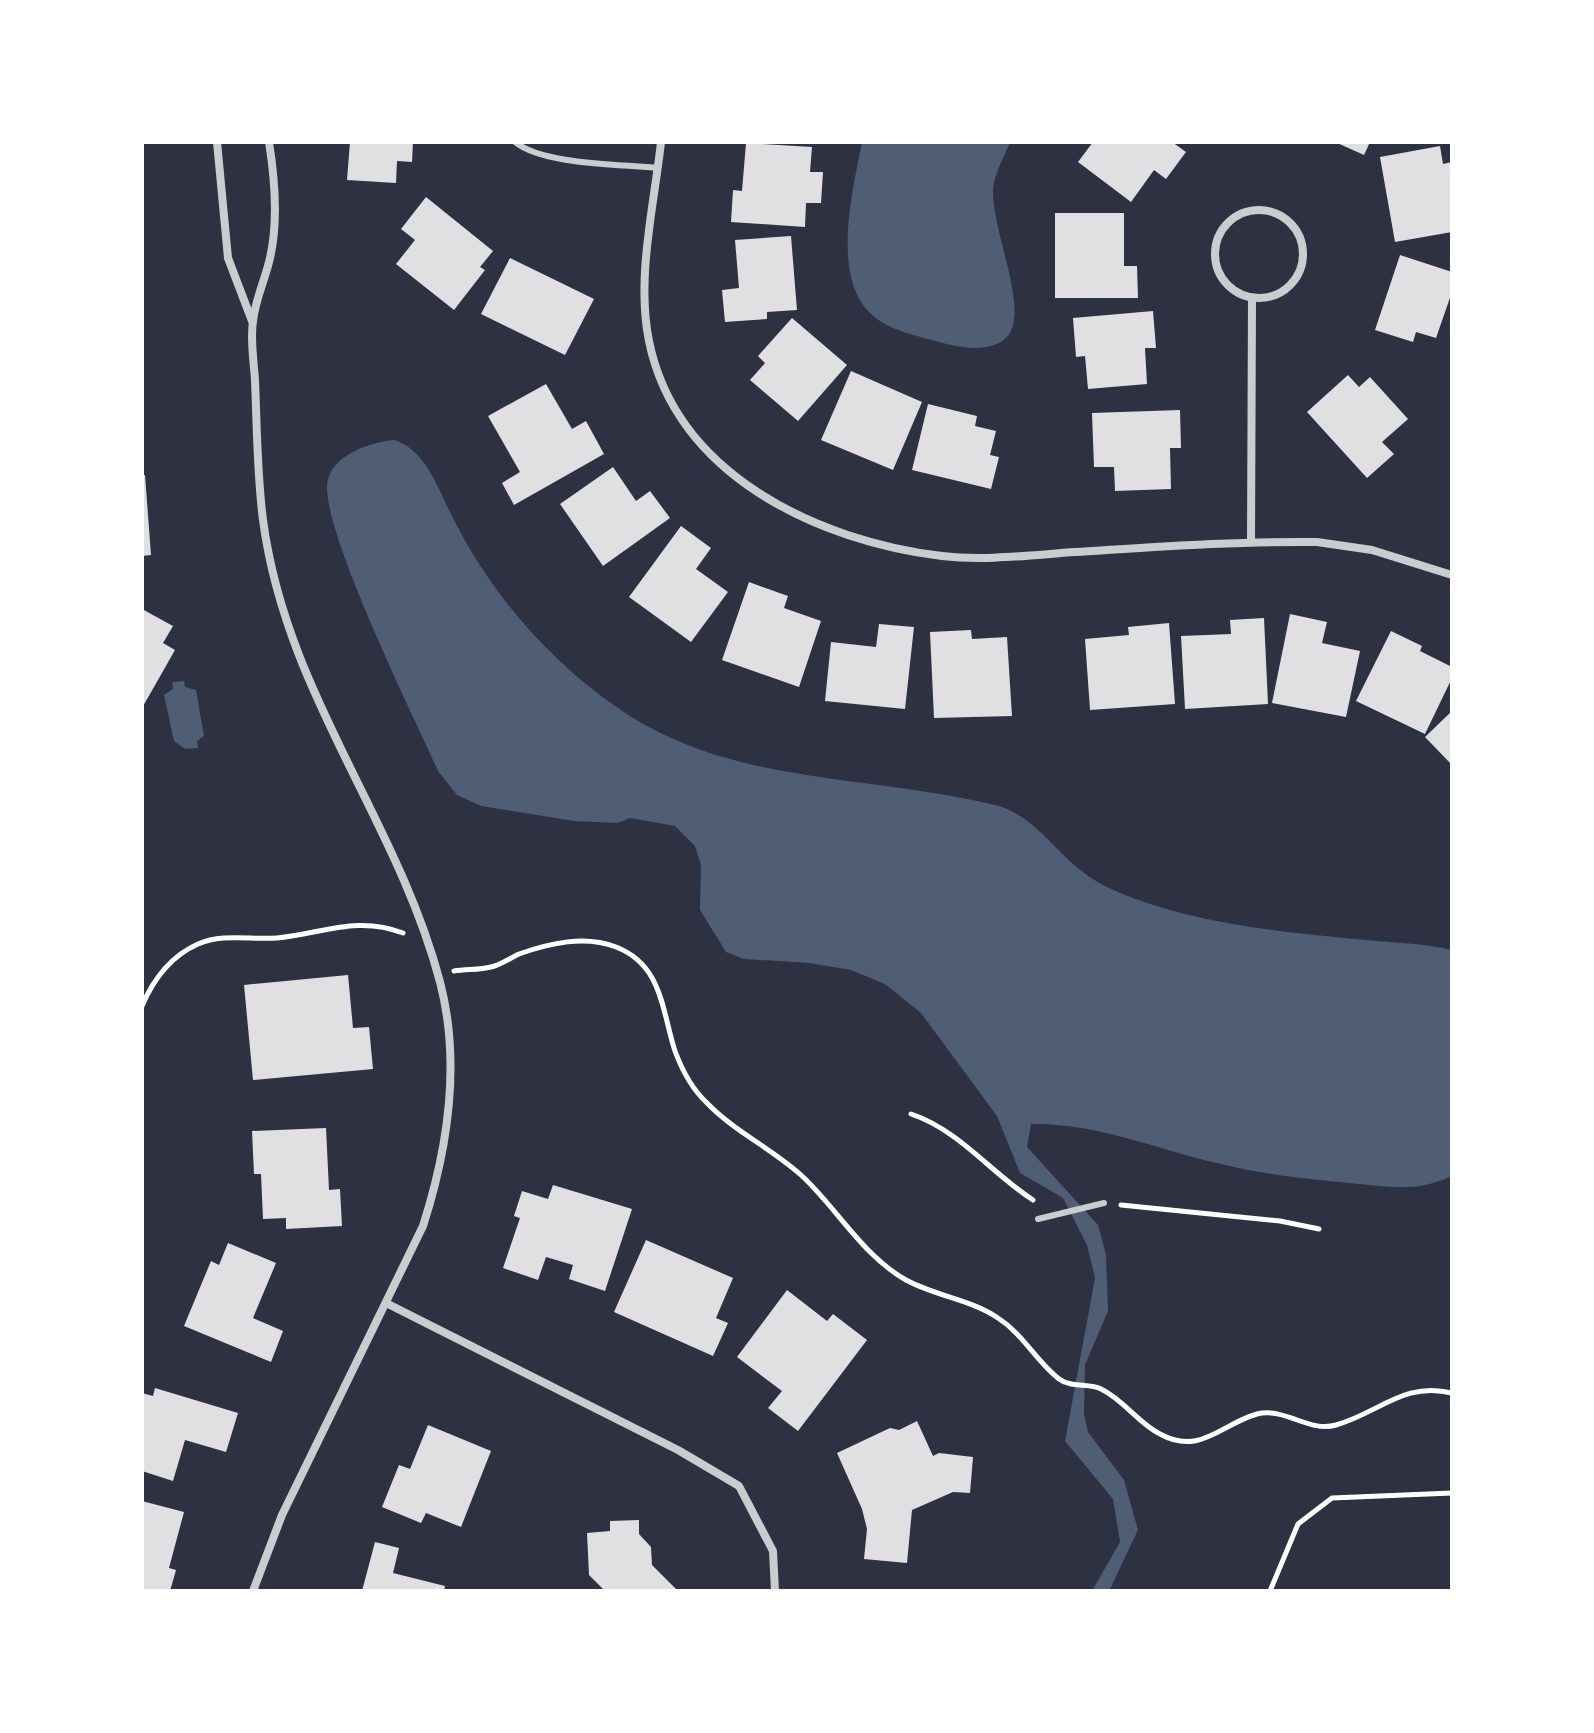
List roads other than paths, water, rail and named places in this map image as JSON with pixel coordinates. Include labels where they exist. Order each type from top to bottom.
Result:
[{"type":"street","points":[[217,142],[228,258],[252,322],[264,521],[282,606],[309,686],[413,903],[427,942],[440,983],[447,1021],[450,1085],[446,1133],[423,1226],[388,1304],[282,1515],[253,1591]]},
{"type":"street","points":[[252,322],[270,259],[273,228],[269,142]]},
{"type":"street","points":[[661,142],[645,292],[649,342],[658,373],[688,428],[718,461],[752,490],[815,524],[871,543],[944,556],[988,557],[1251,541],[1317,542],[1372,550],[1452,575]]},
{"type":"street","points":[[1266,210],[1283,216],[1294,226],[1302,241],[1304,260],[1298,277],[1286,289],[1273,297],[1252,299],[1235,292],[1222,280],[1216,266],[1215,247],[1221,231],[1231,219],[1247,212],[1266,210]]},
{"type":"street","points":[[1251,541],[1252,299]]},
{"type":"street","points":[[388,1304],[678,1450],[739,1486],[773,1551],[775,1591]]},
{"type":"lane","points":[[515,142],[528,151],[549,156],[658,168]]},
{"type":"lane","points":[[1038,1219],[1102,1203]]},
{"type":"water","points":[[862,142],[1010,142],[994,182],[993,198],[1014,306],[1013,324],[1001,342],[967,348],[904,332],[877,319],[858,297],[851,277],[848,231]]},
{"type":"water","points":[[394,440],[405,445],[422,461],[484,571],[544,646],[592,689],[661,733],[706,752],[753,765],[995,805],[1021,816],[1094,880],[1162,908],[1248,926],[1452,950],[1452,1176],[1441,1181],[1401,1187],[1293,1177],[1236,1167],[1078,1127],[1031,1124],[1027,1147],[1098,1225],[1106,1255],[1108,1311],[1085,1365],[1084,1414],[1088,1432],[1124,1480],[1138,1530],[1109,1591],[1092,1591],[1120,1542],[1113,1499],[1065,1441],[1095,1278],[1087,1245],[1063,1198],[1020,1173],[997,1116],[921,1013],[885,984],[851,970],[809,963],[744,959],[726,952],[700,910],[701,865],[695,846],[675,826],[630,818],[618,823],[574,821],[481,806],[457,795],[438,771],[370,622],[337,535],[328,502],[328,479],[338,463],[355,451]]},
{"type":"water","points":[[184,681],[185,687],[196,690],[204,736],[197,741],[198,748],[185,749],[174,741],[164,695],[173,689],[172,682]]}]
